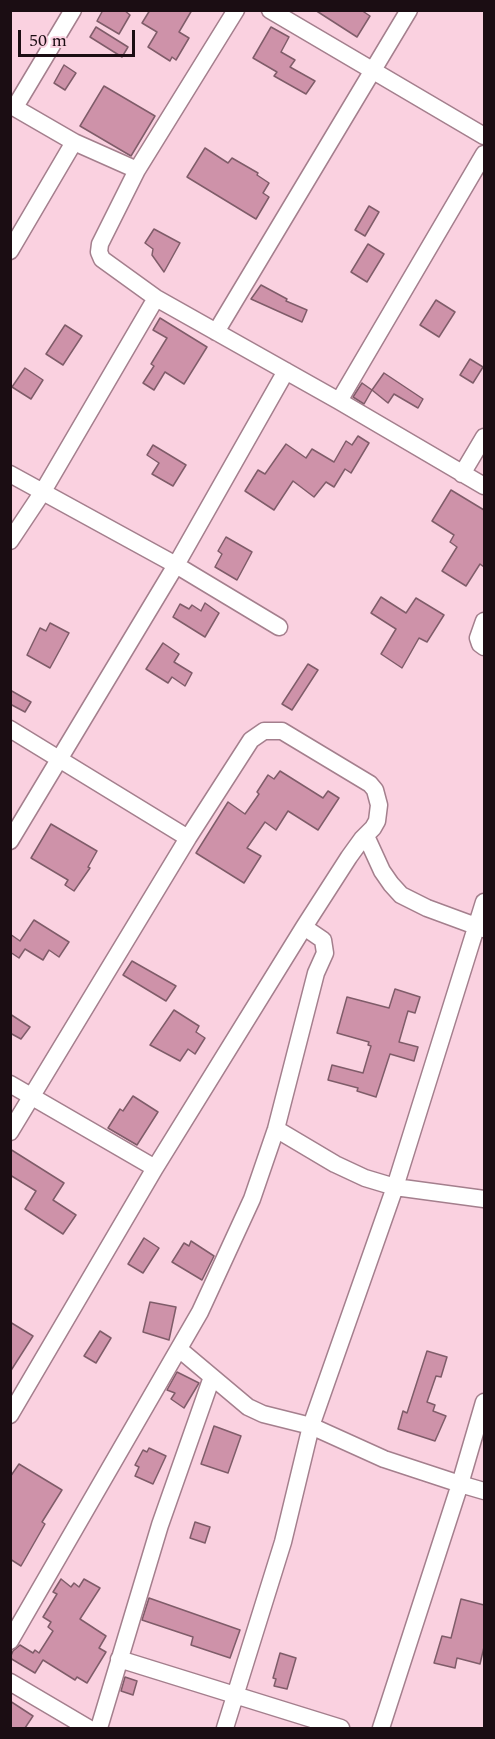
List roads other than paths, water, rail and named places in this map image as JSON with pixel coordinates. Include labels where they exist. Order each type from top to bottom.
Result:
[{"type":"street","points":[[73,10],[13,106],[74,142],[137,170]]},
{"type":"street","points":[[236,10],[137,170],[100,244],[99,252],[102,259],[156,298],[484,486]]},
{"type":"street","points":[[270,10],[484,136]]},
{"type":"street","points":[[216,332],[409,10]]},
{"type":"street","points":[[10,251],[74,142]]},
{"type":"street","points":[[339,401],[484,154]]},
{"type":"street","points":[[10,541],[42,493],[156,298]]},
{"type":"street","points":[[10,841],[176,565],[286,371]]},
{"type":"street","points":[[462,474],[484,437]]},
{"type":"street","points":[[10,474],[176,565],[279,627]]},
{"type":"street","points":[[484,621],[478,638],[484,647]]},
{"type":"street","points":[[10,729],[188,838]]},
{"type":"street","points":[[10,1132],[188,838],[257,734],[270,730],[282,731],[370,784],[378,798],[379,814],[373,828],[349,857],[304,927],[17,1388],[10,1415]]},
{"type":"street","points":[[366,836],[382,870],[401,895],[427,908],[481,927]]},
{"type":"street","points":[[225,1728],[283,1542],[311,1426],[395,1187],[481,927],[484,902]]},
{"type":"street","points":[[10,1641],[200,1312],[252,1200],[276,1129],[316,973],[325,953],[323,940],[304,927]]},
{"type":"street","points":[[10,1084],[155,1168]]},
{"type":"street","points":[[276,1129],[335,1164],[364,1178],[395,1187],[484,1199]]},
{"type":"street","points":[[179,1349],[248,1407],[263,1414],[311,1426],[384,1460],[484,1491]]},
{"type":"street","points":[[99,1728],[160,1525],[212,1377]]},
{"type":"street","points":[[381,1728],[460,1484],[484,1402]]},
{"type":"street","points":[[119,1659],[341,1728]]},
{"type":"street","points":[[10,1682],[88,1728]]}]
